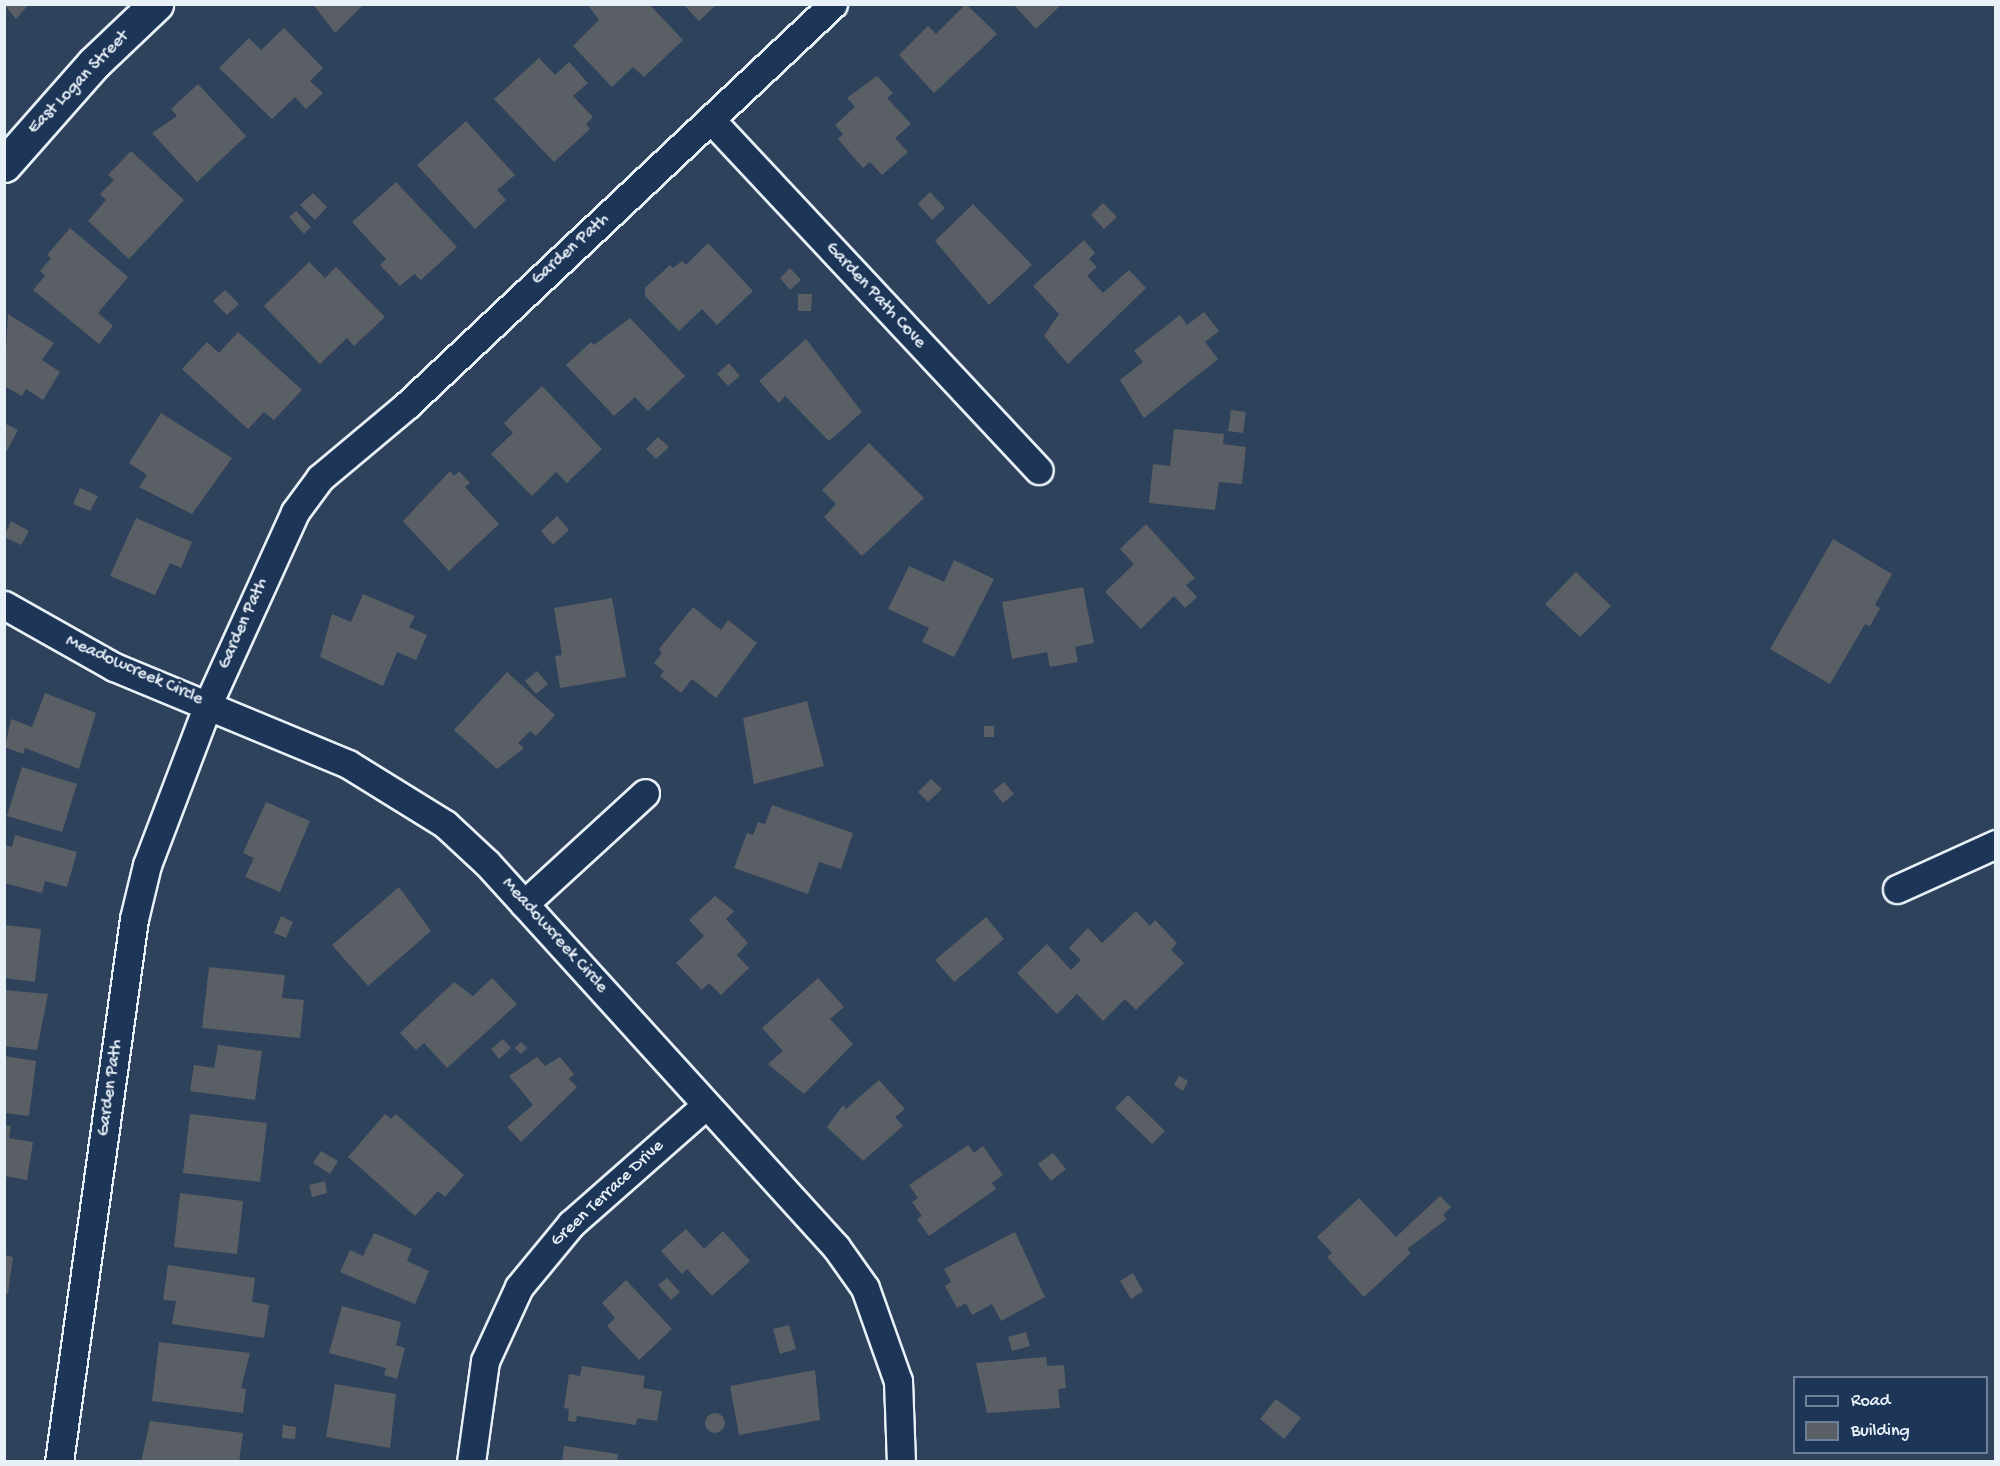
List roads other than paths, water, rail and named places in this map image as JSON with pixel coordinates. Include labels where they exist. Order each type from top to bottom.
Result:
[{"type":"street","name":"East Logan Street","points":[[4,165],[94,63],[156,4]]},
{"type":"street","name":"Garden Path","points":[[58,1461],[134,919],[163,813],[208,704],[295,512],[320,478],[407,405],[712,121],[833,4]]},
{"type":"street","name":"Garden Path Cove","points":[[712,121],[1039,470]]},
{"type":"street","name":"Meadowcreek Circle","points":[[4,605],[114,667],[208,704],[399,792],[445,824],[524,904],[836,1246],[865,1288],[898,1381],[901,1461]]},
{"type":"street","points":[[524,904],[645,793]]},
{"type":"street","points":[[1897,889],[1995,844]]},
{"type":"street","name":"Green Terrace Drive","points":[[471,1461],[485,1361],[519,1287],[571,1224],[706,1105]]}]
